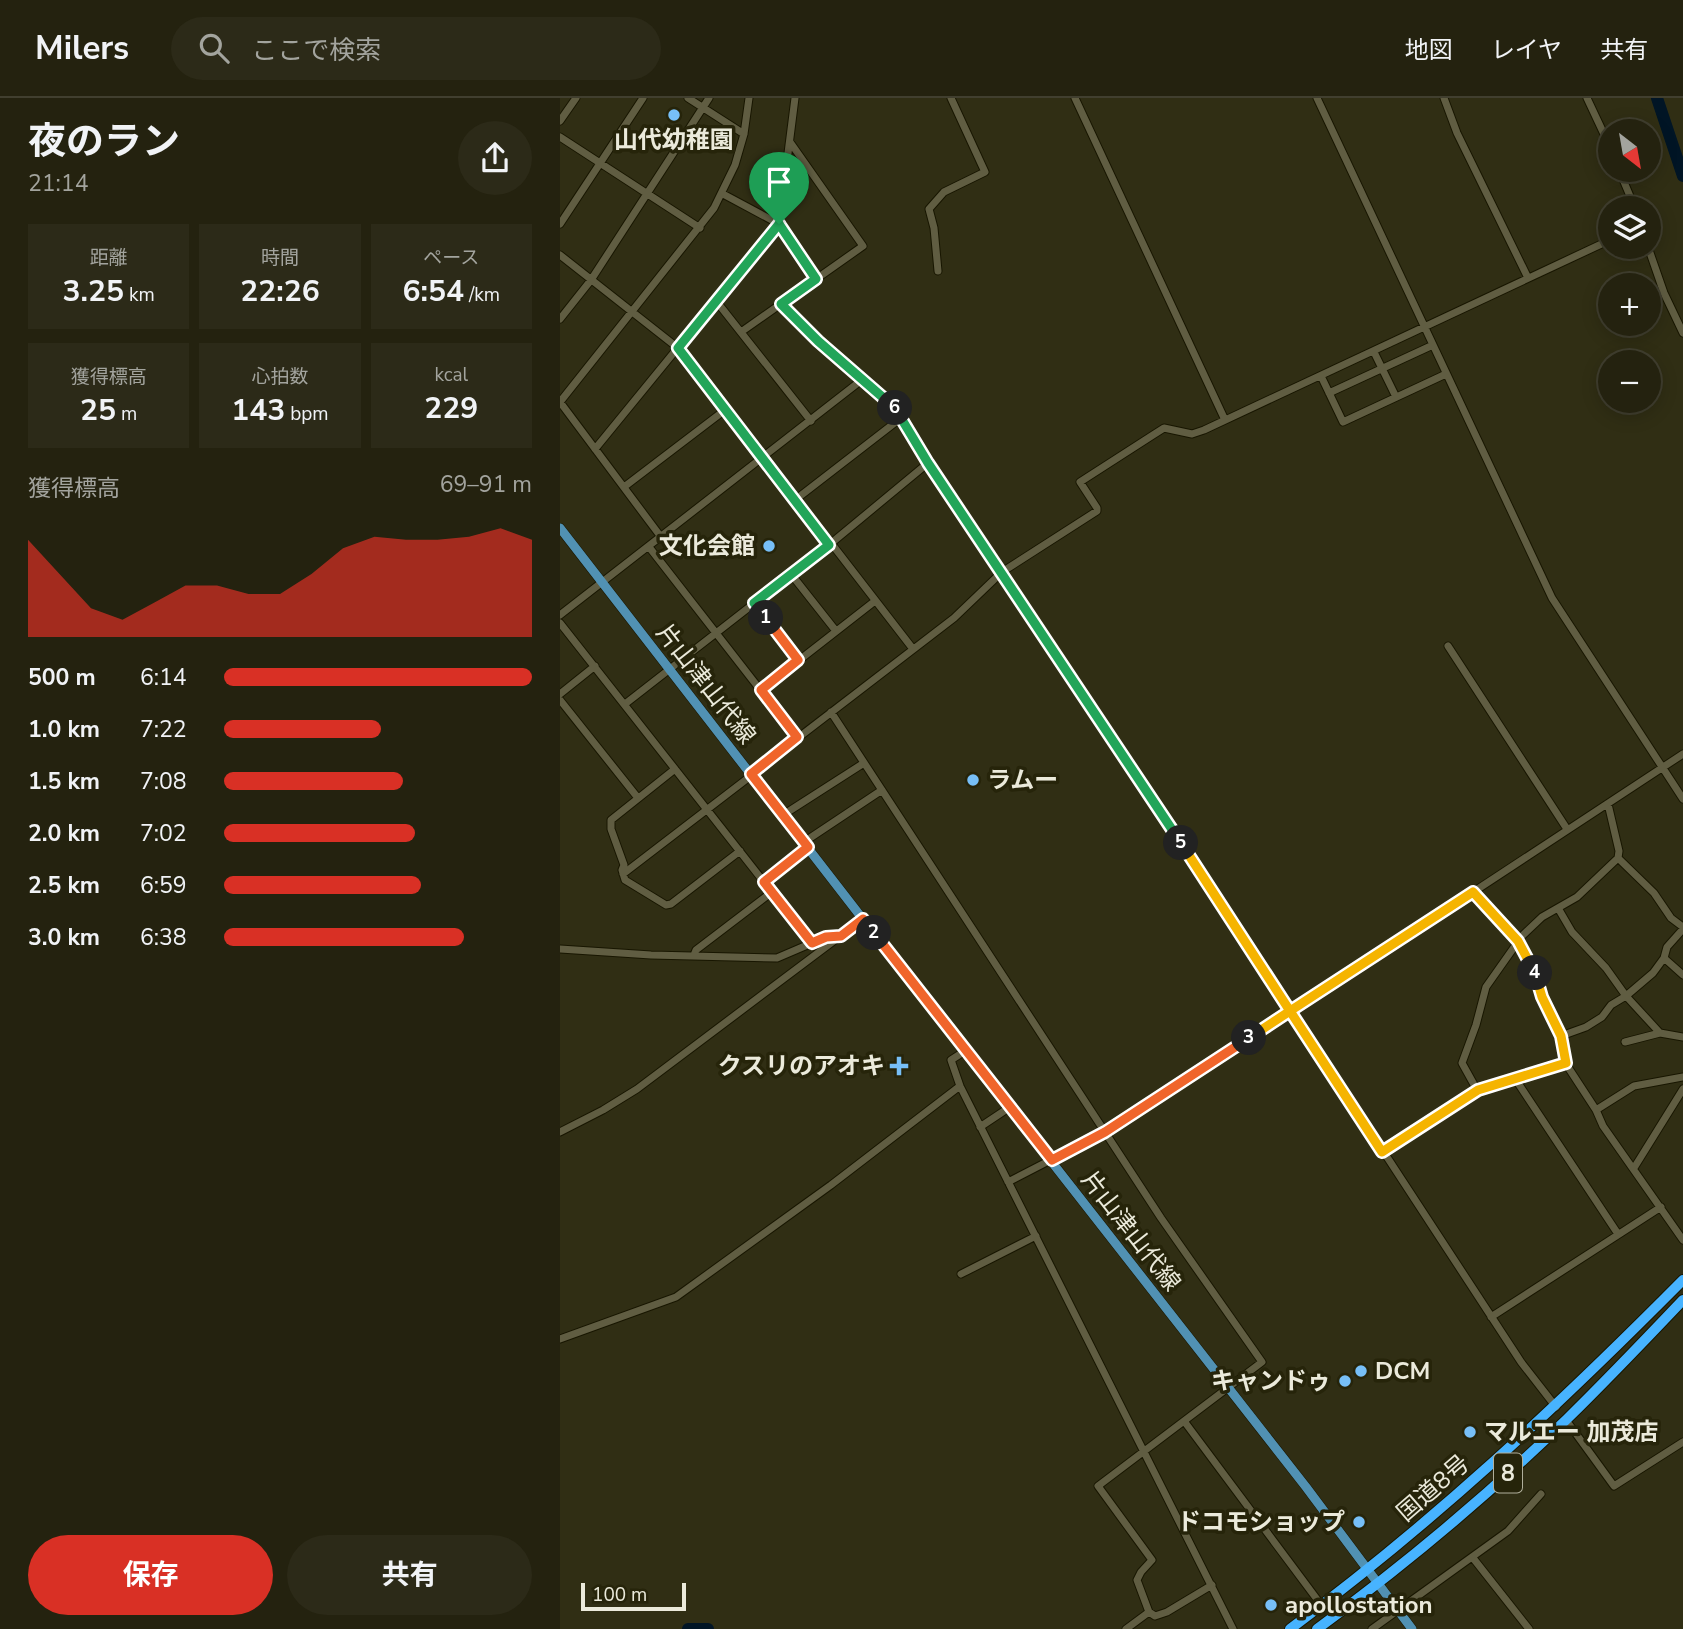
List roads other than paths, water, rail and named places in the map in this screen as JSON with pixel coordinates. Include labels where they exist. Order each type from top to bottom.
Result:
[{"type":"highway","name":"国道8号","points":[[1290,1629],[1367,1571],[1556,1407],[1683,1280]]},
{"type":"highway","name":"国道8号","points":[[1317,1629],[1377,1584],[1477,1501],[1566,1420],[1683,1300]]},
{"type":"main road","name":"片山津山代線","points":[[560,529],[1306,1487],[1412,1629]]},
{"type":"street","points":[[560,121],[576,98]]},
{"type":"street","points":[[560,224],[643,98]]},
{"type":"street","points":[[688,98],[744,134]]},
{"type":"street","points":[[560,319],[592,280],[709,98]]},
{"type":"street","points":[[661,537],[560,402],[701,228],[723,194],[744,134],[749,98]]},
{"type":"street","points":[[595,449],[779,224],[795,98]]},
{"type":"street","points":[[938,271],[934,228],[929,209],[944,192],[985,172],[951,98]]},
{"type":"street","points":[[1075,98],[1225,420]]},
{"type":"street","points":[[1317,98],[1552,598],[1683,799]]},
{"type":"street","points":[[1444,98],[1457,133],[1528,278]]},
{"type":"street","points":[[1587,98],[1598,121]]},
{"type":"street","points":[[560,137],[701,228]]},
{"type":"street","points":[[741,332],[863,246],[790,142]]},
{"type":"street","points":[[723,194],[779,224],[816,279]]},
{"type":"street","points":[[623,874],[954,618],[1002,572],[1097,511],[1080,482],[1164,428],[1192,434],[1374,352],[1598,246]]},
{"type":"street","points":[[560,255],[678,348],[913,649]]},
{"type":"street","points":[[1652,259],[1664,293],[1683,333]]},
{"type":"street","points":[[717,302],[811,421]]},
{"type":"street","points":[[781,304],[818,341],[894,407],[928,463],[1206,880],[1530,1376],[1556,1407]]},
{"type":"street","points":[[1329,393],[1433,345]]},
{"type":"street","points":[[1374,352],[1396,397]]},
{"type":"street","points":[[1321,376],[1343,422],[1446,373]]},
{"type":"street","points":[[560,615],[863,379]]},
{"type":"street","points":[[624,487],[725,410]]},
{"type":"street","points":[[795,500],[901,418]]},
{"type":"street","points":[[625,704],[830,544],[928,463]]},
{"type":"street","points":[[649,547],[797,737]]},
{"type":"street","points":[[791,574],[836,631]]},
{"type":"street","points":[[761,690],[875,601]]},
{"type":"street","points":[[754,603],[798,660]]},
{"type":"street","points":[[560,623],[812,943]]},
{"type":"street","points":[[1448,646],[1567,829]]},
{"type":"street","points":[[560,694],[595,666]]},
{"type":"street","points":[[560,700],[638,798]]},
{"type":"street","points":[[831,712],[1161,1218],[1262,1363],[1098,1486],[1152,1560],[1137,1580],[1149,1612],[1155,1616],[1167,1612],[1212,1585]]},
{"type":"street","points":[[1008,1182],[1105,1132],[1683,754]]},
{"type":"street","points":[[783,815],[864,763]]},
{"type":"street","points":[[675,769],[611,820],[624,865],[625,880],[666,905],[671,904],[740,851]]},
{"type":"street","points":[[764,882],[806,845],[882,790]]},
{"type":"street","points":[[1478,1090],[1462,1063],[1486,987],[1534,923],[1577,897],[1618,858],[1619,851],[1608,804]]},
{"type":"street","points":[[1561,1036],[1586,1027],[1626,996],[1653,972],[1664,958],[1667,947],[1683,928],[1671,918],[1654,893],[1618,858]]},
{"type":"street","points":[[694,955],[696,950],[772,892]]},
{"type":"street","points":[[1473,892],[1518,941],[1539,980],[1542,997],[1561,1036],[1566,1063],[1603,1126],[1683,1240]]},
{"type":"street","points":[[1558,908],[1572,932],[1660,1033]]},
{"type":"street","points":[[560,1132],[637,1089],[863,919]]},
{"type":"street","points":[[560,949],[776,958],[826,937],[841,936]]},
{"type":"street","points":[[794,951],[802,967]]},
{"type":"street","points":[[1664,958],[1683,975]]},
{"type":"street","points":[[1625,1042],[1660,1033],[1683,1037]]},
{"type":"street","points":[[965,1051],[951,1060],[960,1086],[1233,1629]]},
{"type":"street","points":[[1382,1152],[1478,1090],[1566,1063]]},
{"type":"street","points":[[1596,1110],[1634,1086],[1683,1077]]},
{"type":"street","points":[[1516,1080],[1618,1234]]},
{"type":"street","points":[[560,1339],[676,1297],[831,1185],[960,1086]]},
{"type":"street","points":[[1634,1168],[1683,1089]]},
{"type":"street","points":[[980,1127],[1010,1107]]},
{"type":"street","points":[[1491,1317],[1661,1207]]},
{"type":"street","points":[[961,1273],[1036,1236]]},
{"type":"street","points":[[1566,1420],[1614,1486],[1683,1441]]},
{"type":"street","points":[[1184,1421],[1322,1606]]},
{"type":"street","points":[[1372,1629],[1508,1531],[1541,1494]]},
{"type":"street","points":[[1473,1558],[1529,1629]]},
{"type":"street","points":[[1126,1629],[1149,1612]]},
{"type":"waterway","points":[[1657,98],[1683,176]]},
{"type":"waterway","points":[[688,1629],[708,1629]]},
{"type":"place","name":"山代幼稚園","points":[[674,115]]},
{"type":"place","name":"文化会館","points":[[769,546]]},
{"type":"place","name":"ラムー","points":[[973,780]]},
{"type":"place","name":"クスリのアオキ","points":[[899,1066]]},
{"type":"place","name":"DCM","points":[[1361,1371]]},
{"type":"place","name":"キャンドゥ","points":[[1345,1381]]},
{"type":"place","name":"マルエー 加茂店","points":[[1470,1432]]},
{"type":"place","name":"ドコモショップ","points":[[1359,1522]]},
{"type":"place","name":"apollostation","points":[[1271,1605]]}]
